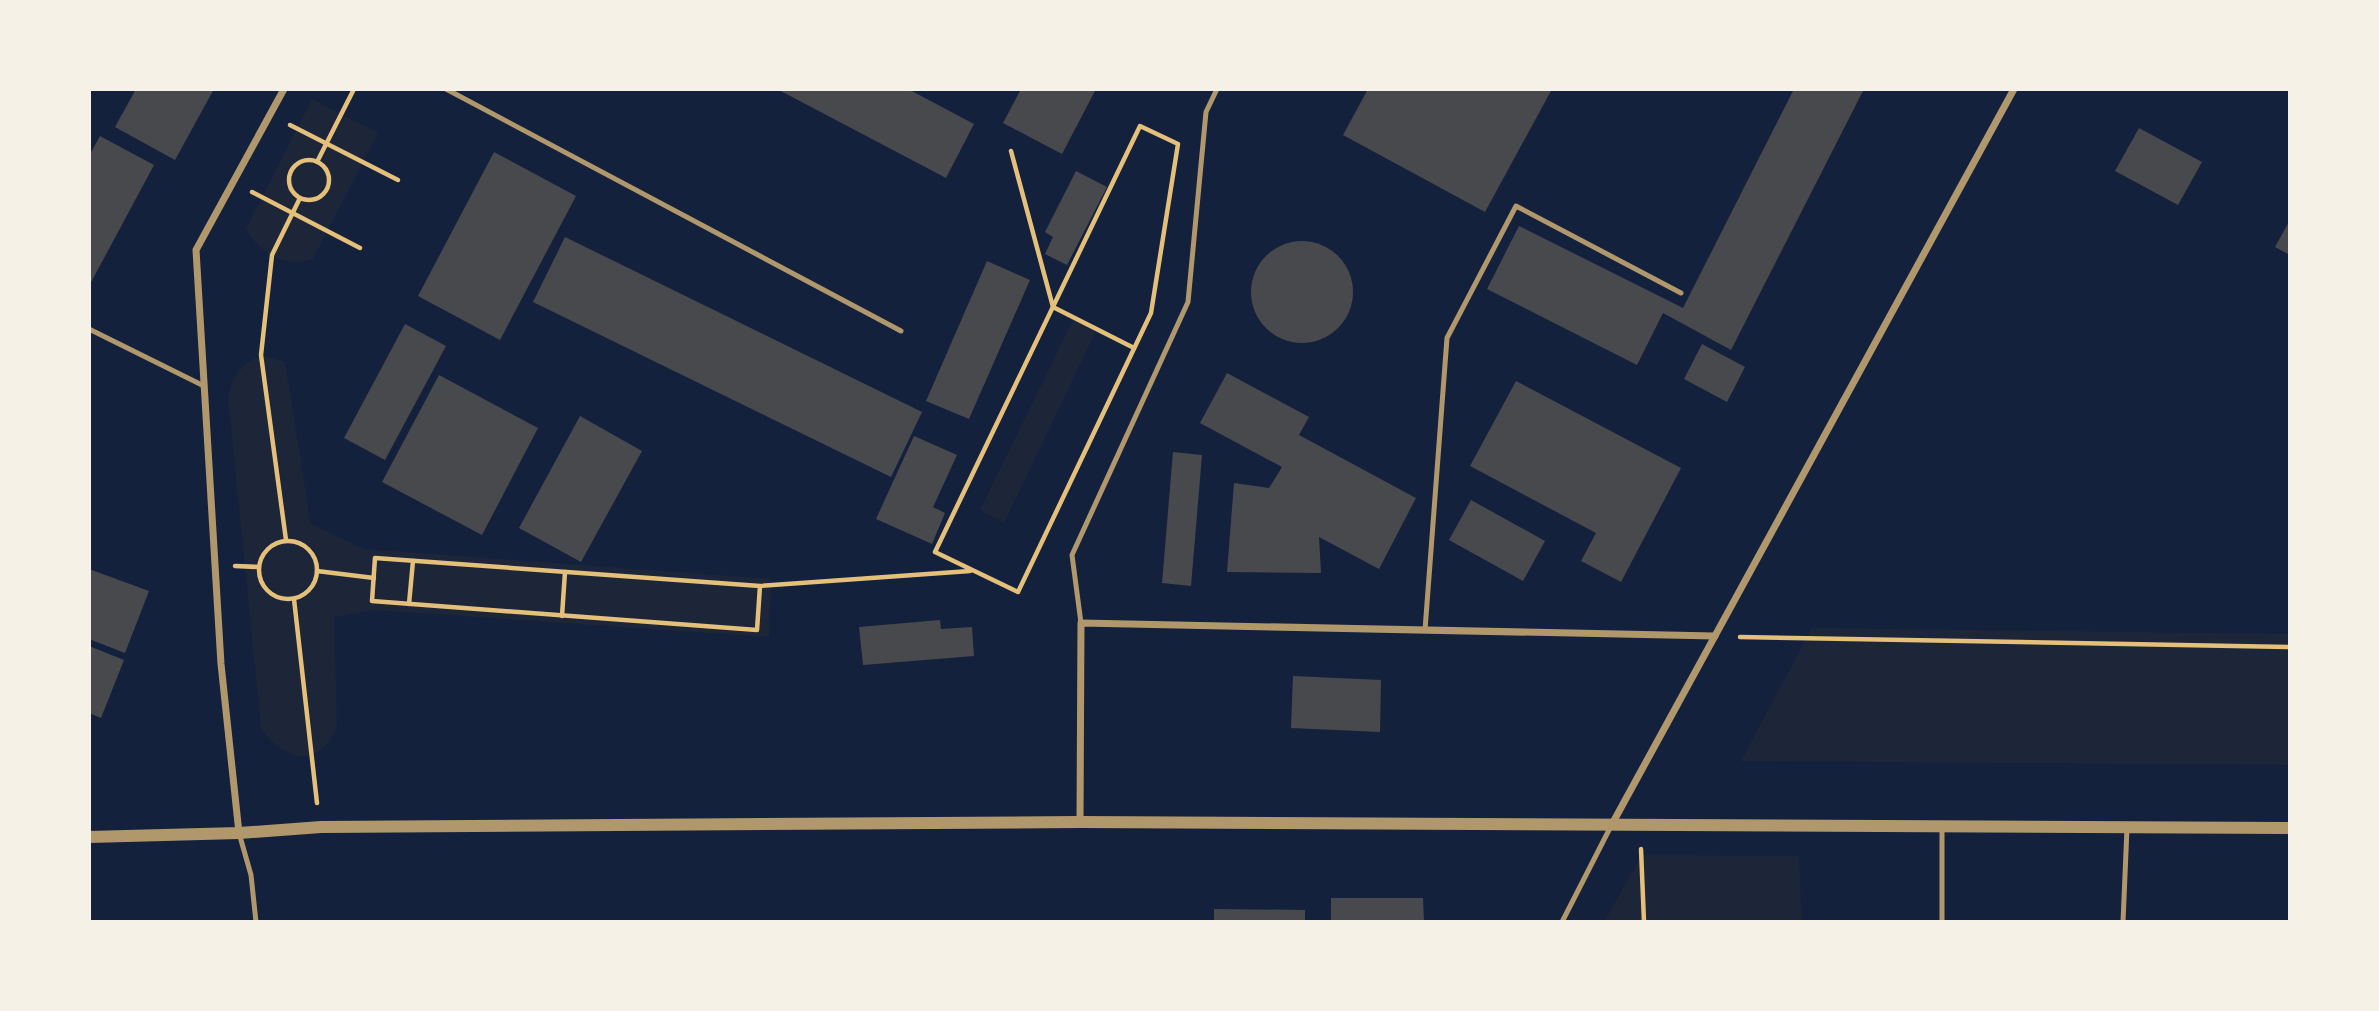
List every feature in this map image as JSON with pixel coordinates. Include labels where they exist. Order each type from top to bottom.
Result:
[{"type":"street","points":[[239,833],[222,664],[196,250],[284,89]]},
{"type":"street","points":[[1611,826],[2014,89]]},
{"type":"street","points":[[1080,822],[1081,623],[1715,636]]},
{"type":"street","points":[[89,837],[321,828],[1080,822],[2290,828]]},
{"type":"lane","points":[[446,89],[901,331]]},
{"type":"lane","points":[[1081,623],[1072,555],[1188,302],[1206,112],[1217,89]]},
{"type":"lane","points":[[1425,630],[1447,338],[1516,206],[1681,293]]},
{"type":"lane","points":[[89,329],[204,386]]},
{"type":"lane","points":[[1562,922],[1611,826]]},
{"type":"lane","points":[[1942,827],[1942,922]]},
{"type":"lane","points":[[2123,922],[2127,828]]},
{"type":"lane","points":[[239,833],[251,875],[256,922]]},
{"type":"path","points":[[317,162],[354,89]]},
{"type":"path","points":[[271,114],[398,180]]},
{"type":"path","points":[[1140,126],[1178,145],[1151,313],[1134,348],[1017,592],[935,552],[1140,126]]},
{"type":"path","points":[[1011,151],[1053,307],[1134,348]]},
{"type":"path","points":[[302,160],[317,162],[328,174],[328,186],[314,199],[300,198],[290,189],[291,169],[302,160]]},
{"type":"path","points":[[233,182],[360,248]]},
{"type":"path","points":[[286,540],[261,355],[272,255],[300,198]]},
{"type":"path","points":[[286,540],[305,545],[316,561],[317,571],[311,589],[294,599],[275,596],[267,591],[259,574],[262,555],[277,542],[286,540]]},
{"type":"path","points":[[760,586],[757,629],[372,601],[375,558],[760,586],[972,570]]},
{"type":"path","points":[[409,604],[413,561]]},
{"type":"path","points":[[317,571],[374,578]]},
{"type":"path","points":[[562,615],[565,572]]},
{"type":"path","points":[[294,599],[321,828]]},
{"type":"path","points":[[1715,636],[2290,647]]},
{"type":"path","points":[[1638,826],[1644,922]]},
{"type":"shaded area","points":[[312,99],[378,133],[313,259],[293,262],[266,252],[246,229]]},
{"type":"shaded area","points":[[1074,318],[1097,329],[1004,523],[980,510]]},
{"type":"shaded area","points":[[261,355],[285,362],[311,524],[364,549],[771,579],[769,637],[373,610],[334,617],[337,727],[329,741],[311,755],[291,754],[280,748],[261,729],[228,398],[232,383],[239,372]]},
{"type":"shaded area","points":[[1812,628],[2290,634],[2290,765],[1741,761]]},
{"type":"shaded area","points":[[1642,855],[1799,856],[1802,922],[1604,922]]},
{"type":"building","points":[[136,89],[214,89],[175,160],[115,127]]},
{"type":"building","points":[[777,89],[908,89],[974,124],[946,178]]},
{"type":"building","points":[[1021,89],[1096,89],[1062,154],[1003,123]]},
{"type":"building","points":[[1368,89],[1552,89],[1485,212],[1343,135]]},
{"type":"building","points":[[1794,89],[1864,89],[1731,350],[1663,313],[1637,365],[1487,289],[1519,226],[1683,308]]},
{"type":"building","points":[[2139,128],[2202,162],[2178,205],[2115,171]]},
{"type":"building","points":[[100,136],[154,165],[89,286],[89,156]]},
{"type":"building","points":[[494,152],[576,196],[500,340],[418,296]]},
{"type":"building","points":[[1076,171],[1107,187],[1067,265],[1045,254],[1053,237],[1045,232]]},
{"type":"building","points":[[2290,220],[2290,255],[2275,247]]},
{"type":"building","points":[[565,237],[922,412],[891,477],[533,302]]},
{"type":"building","points":[[1302,241],[1322,244],[1345,263],[1350,272],[1353,292],[1350,312],[1331,335],[1322,340],[1302,343],[1282,340],[1259,321],[1254,312],[1251,292],[1254,272],[1273,249],[1282,244]]},
{"type":"building","points":[[987,261],[1030,280],[969,419],[926,401]]},
{"type":"building","points":[[405,324],[446,346],[385,460],[344,438]]},
{"type":"building","points":[[1702,344],[1745,367],[1727,402],[1684,379]]},
{"type":"building","points":[[1227,373],[1309,417],[1299,435],[1416,498],[1379,569],[1319,537],[1321,573],[1227,572],[1234,483],[1269,488],[1282,467],[1200,423]]},
{"type":"building","points":[[439,375],[538,428],[482,535],[382,482]]},
{"type":"building","points":[[1516,381],[1681,468],[1621,582],[1581,561],[1596,533],[1470,466]]},
{"type":"building","points":[[580,416],[642,451],[581,562],[519,528]]},
{"type":"building","points":[[914,436],[957,455],[933,507],[945,513],[932,544],[876,519]]},
{"type":"building","points":[[1173,452],[1202,455],[1191,586],[1162,583]]},
{"type":"building","points":[[1471,500],[1545,541],[1523,581],[1449,540]]},
{"type":"building","points":[[89,569],[149,591],[125,653],[89,639]]},
{"type":"building","points":[[940,620],[941,629],[972,627],[974,656],[863,665],[859,627]]},
{"type":"building","points":[[89,646],[124,660],[101,718],[89,713]]},
{"type":"building","points":[[1293,676],[1381,680],[1380,732],[1291,728]]},
{"type":"building","points":[[1331,898],[1423,898],[1424,922],[1331,922]]},
{"type":"building","points":[[1214,909],[1305,910],[1305,922],[1214,922]]}]
